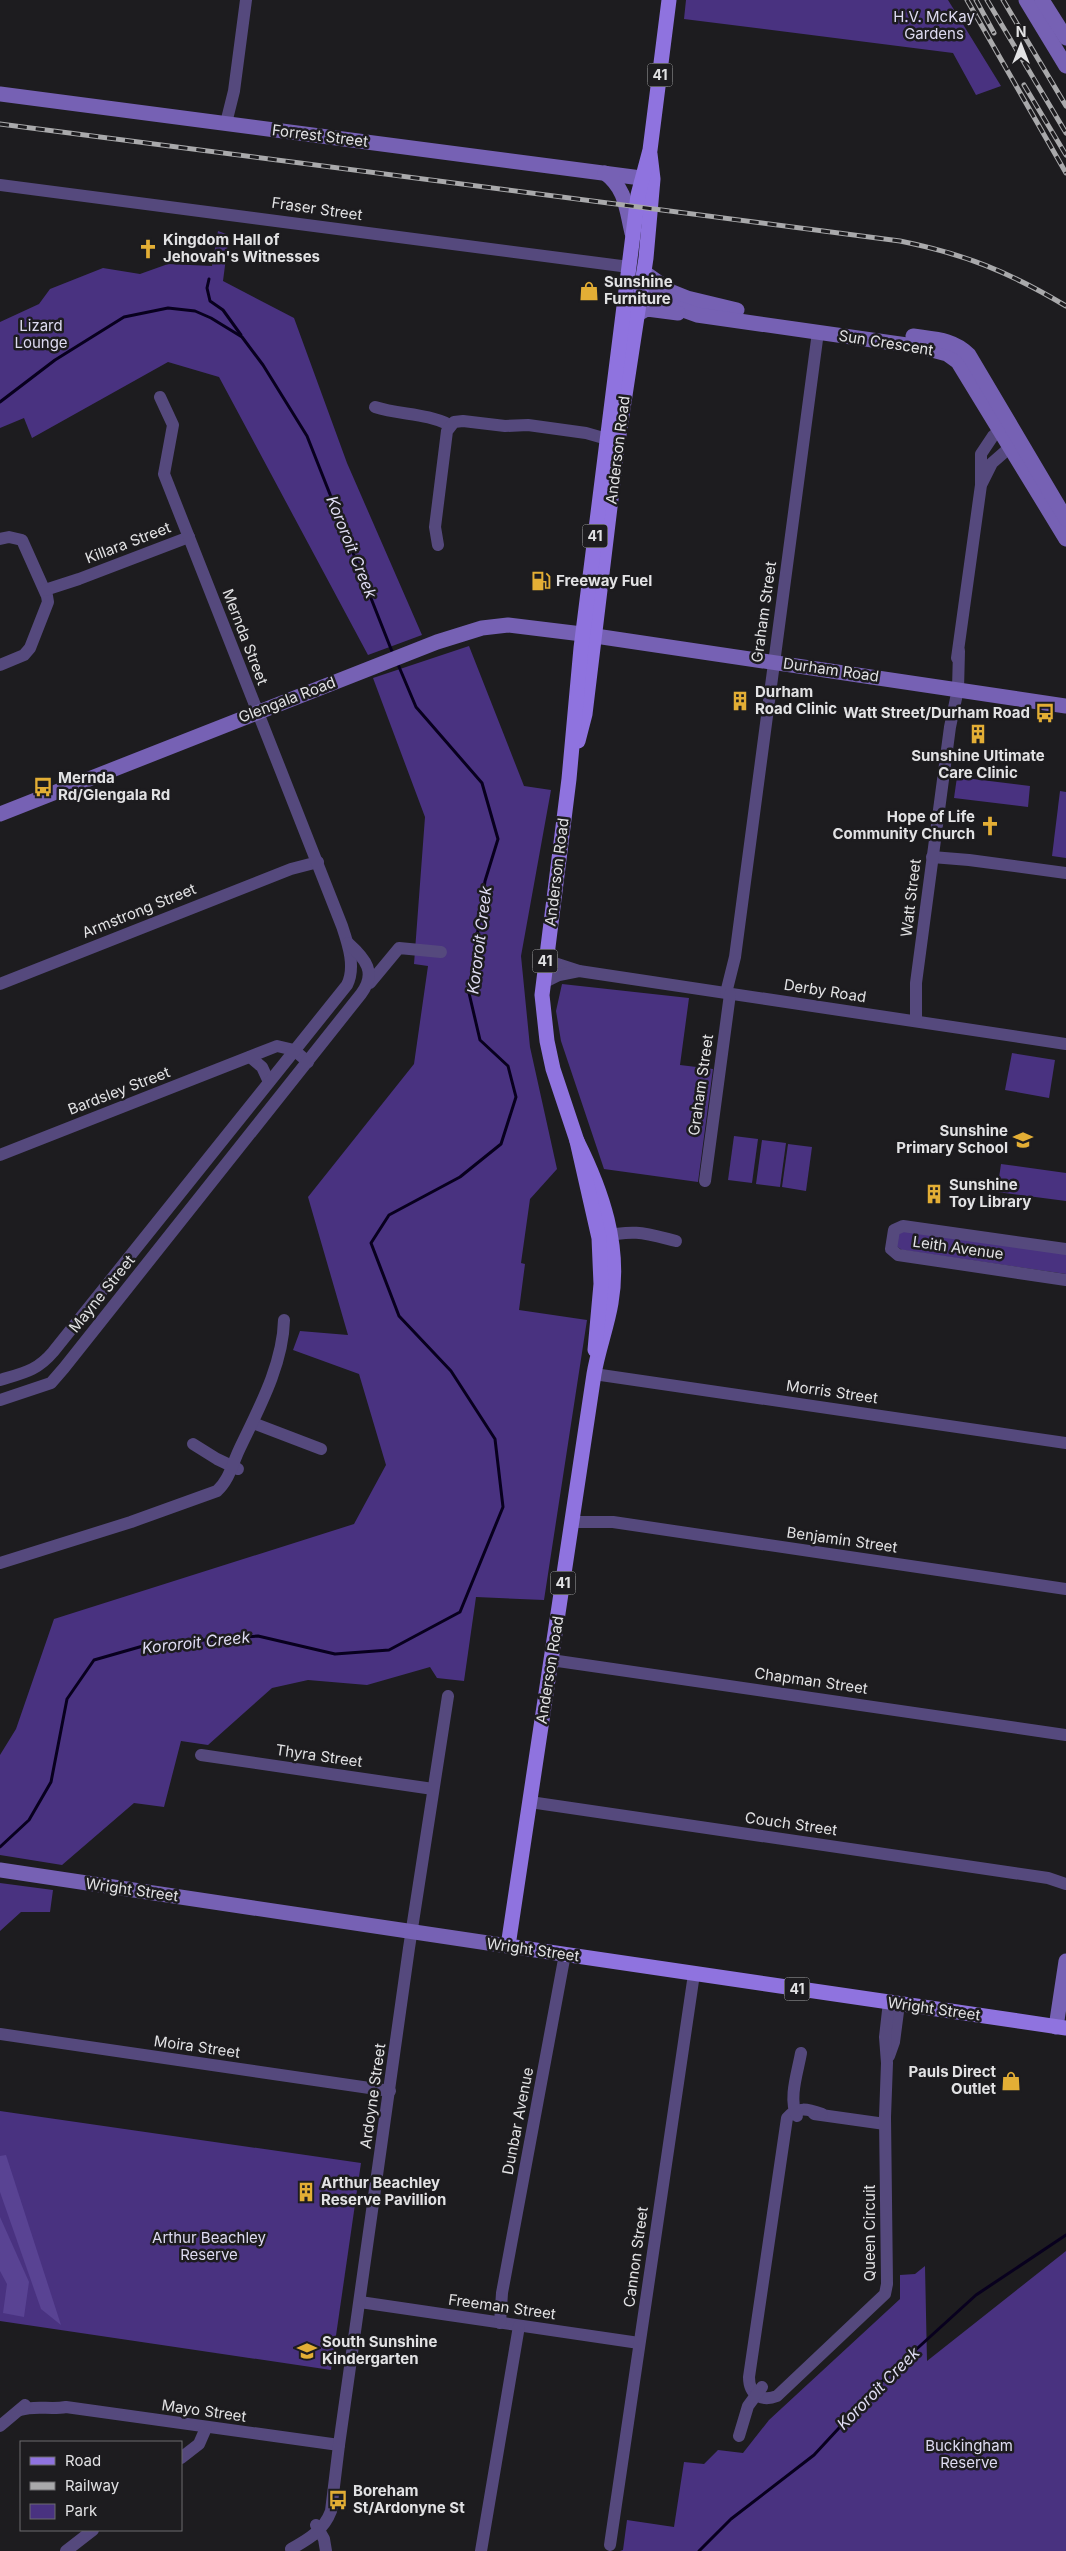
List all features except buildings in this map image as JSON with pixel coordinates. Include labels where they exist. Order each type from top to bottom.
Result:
[{"type":"main road","name":"Anderson Road","points":[[508,1946],[595,1369],[612,1301],[614,1264],[577,1140],[553,1069],[542,1008],[543,983],[589,635],[612,440],[639,268],[633,236],[638,195],[647,179],[669,0]]},
{"type":"main road","name":"Anderson Road","points":[[612,440],[636,315],[639,268],[638,195]]},
{"type":"main road","name":"Wright Street","points":[[508,1946],[1061,2027]]},
{"type":"street","points":[[230,124],[246,0]]},
{"type":"street","points":[[1026,0],[1066,66]]},
{"type":"street","points":[[1042,0],[1066,38]]},
{"type":"street","name":"Forrest Street","points":[[0,94],[647,179]]},
{"type":"street","points":[[605,173],[618,184],[638,195]]},
{"type":"street","name":"Fraser Street","points":[[0,185],[639,268]]},
{"type":"street","name":"Sun Crescent","points":[[639,268],[672,306],[697,315],[819,327]]},
{"type":"street","name":"Sun Crescent","points":[[639,268],[672,292],[697,302],[921,347],[951,355],[1004,426],[1066,519]]},
{"type":"street","points":[[636,315],[647,309],[697,315]]},
{"type":"street","name":"Graham Street","points":[[705,1181],[819,327]]},
{"type":"street","name":"Mernda Street","points":[[160,397],[173,425],[164,474],[348,943]]},
{"type":"street","points":[[376,407],[430,416],[450,425],[463,420],[506,426],[538,426],[586,433],[612,440]]},
{"type":"street","points":[[438,545],[434,526],[450,425]]},
{"type":"street","name":"Watt Street","points":[[912,1021],[910,998],[916,983],[950,727],[981,485],[982,454],[986,444],[1004,426]]},
{"type":"street","name":"Watt Street","points":[[981,485],[992,463],[1016,445]]},
{"type":"street","name":"Sun Crescent","points":[[1027,463],[1066,539]]},
{"type":"street","points":[[0,539],[9,536],[22,540],[46,593],[46,609],[30,648],[24,655],[0,666]]},
{"type":"street","name":"Killara Street","points":[[46,593],[189,537]]},
{"type":"street","name":"Glengala Road","points":[[0,814],[257,711],[437,642],[482,628],[508,625],[589,635]]},
{"type":"street","name":"Durham Road","points":[[589,635],[1066,706]]},
{"type":"street","points":[[933,854],[1066,873]]},
{"type":"street","name":"Armstrong Street","points":[[0,984],[316,859]]},
{"type":"street","points":[[348,943],[360,953],[369,971],[370,983]]},
{"type":"street","name":"Mayne Street","points":[[0,1380],[42,1365],[333,1002],[351,977],[348,943]]},
{"type":"street","name":"Mayne Street","points":[[0,1400],[51,1382],[400,948],[441,952]]},
{"type":"street","name":"Derby Road","points":[[545,960],[579,971],[1066,1044]]},
{"type":"street","name":"Derby Road","points":[[543,983],[559,976],[579,971]]},
{"type":"street","points":[[333,1002],[347,1013]]},
{"type":"street","name":"Bardsley Street","points":[[0,1155],[277,1046],[294,1050]]},
{"type":"street","points":[[294,1050],[308,1062]]},
{"type":"street","points":[[250,1057],[262,1067],[269,1082]]},
{"type":"street","points":[[198,1170],[211,1183]]},
{"type":"street","name":"Leith Avenue","points":[[1066,1249],[903,1226],[894,1230],[891,1249],[898,1255],[1066,1280]]},
{"type":"street","points":[[605,1236],[627,1232],[643,1232],[676,1241]]},
{"type":"street","points":[[0,1563],[131,1522],[162,1516],[217,1498],[229,1488],[235,1467],[280,1350],[284,1320]]},
{"type":"street","name":"Morris Street","points":[[595,1369],[1066,1443]]},
{"type":"street","points":[[251,1428],[321,1449]]},
{"type":"street","points":[[193,1444],[216,1459],[235,1467]]},
{"type":"street","name":"Benjamin Street","points":[[573,1516],[1066,1589]]},
{"type":"street","name":"Chapman Street","points":[[551,1660],[1066,1735]]},
{"type":"street","name":"Ardoyne Street","points":[[290,2550],[314,2531],[331,2501],[412,1931],[448,1696]]},
{"type":"street","name":"Thyra Street","points":[[201,1755],[433,1789]]},
{"type":"street","name":"Couch Street","points":[[530,1802],[1048,1878],[1066,1884]]},
{"type":"street","name":"Wright Street","points":[[0,1870],[508,1946]]},
{"type":"street","name":"Couch Street","points":[[1048,1878],[1066,1877]]},
{"type":"street","name":"Dunbar Avenue","points":[[497,2322],[565,1954]]},
{"type":"street","points":[[1061,2027],[1066,1961]]},
{"type":"street","name":"Cannon Street","points":[[610,2545],[694,1974]]},
{"type":"street","name":"Queen Circuit","points":[[758,2391],[783,2388],[885,2294],[888,2284],[885,2120],[887,2063],[894,2042],[894,2003]]},
{"type":"street","name":"Moira Street","points":[[0,2034],[390,2092]]},
{"type":"street","points":[[739,2436],[748,2406],[758,2391],[752,2373],[786,2130],[796,2113],[801,2053]]},
{"type":"street","points":[[796,2113],[822,2114],[858,2120],[885,2120]]},
{"type":"street","name":"Freeman Street","points":[[360,2302],[639,2343]]},
{"type":"street","points":[[481,2551],[519,2326]]},
{"type":"street","name":"Mayo Street","points":[[0,2426],[20,2410],[33,2406],[66,2407],[339,2445]]},
{"type":"street","points":[[183,2457],[199,2444],[200,2427]]},
{"type":"street","points":[[66,2551],[92,2531]]},
{"type":"street","points":[[314,2531],[321,2551]]},
{"type":"street","points":[[314,2531],[326,2546],[326,2551]]},
{"type":"green space","name":"H.V. McKay Gardens","points":[[686,0],[948,0],[1001,86],[976,95],[953,53],[684,19]]},
{"type":"green space","name":"Lizard Lounge","points":[[218,231],[229,235],[223,281],[294,318],[347,463],[422,635],[368,655],[219,377],[168,362],[32,438],[24,418],[0,428],[0,322],[39,304],[50,289],[103,268],[140,274],[168,264],[212,266]]},
{"type":"green space","points":[[469,646],[524,786],[551,790],[521,956],[530,1047],[557,1169],[530,1199],[521,1263],[525,1264],[519,1310],[587,1320],[544,1600],[476,1597],[464,1681],[437,1678],[430,1667],[367,1685],[308,1680],[272,1688],[208,1745],[181,1741],[164,1807],[134,1803],[62,1865],[0,1855],[0,1755],[16,1729],[54,1619],[354,1524],[386,1465],[359,1374],[293,1350],[300,1331],[348,1335],[308,1197],[414,1064],[428,966],[414,964],[425,817],[373,678]]},
{"type":"green space","points":[[957,777],[1030,786],[1028,807],[954,798]]},
{"type":"green space","points":[[1060,791],[1066,792],[1066,858],[1052,856]]},
{"type":"green space","points":[[562,984],[689,998],[680,1065],[713,1069],[698,1182],[604,1169],[561,1041],[556,1011]]},
{"type":"green space","points":[[1012,1053],[1055,1060],[1049,1098],[1005,1090]]},
{"type":"green space","points":[[734,1136],[758,1139],[752,1183],[728,1180]]},
{"type":"green space","points":[[762,1140],[786,1143],[780,1187],[756,1184]]},
{"type":"green space","points":[[788,1144],[812,1147],[806,1191],[782,1187]]},
{"type":"green space","points":[[1001,1164],[1066,1173],[1066,1201],[997,1192]]},
{"type":"green space","points":[[901,1231],[1066,1253],[1066,1274],[902,1250],[896,1246],[895,1239]]},
{"type":"green space","points":[[0,1883],[53,1890],[50,1912],[21,1912],[0,1931]]},
{"type":"green space","name":"Arthur Beachley Reserve","points":[[0,2111],[361,2163],[331,2370],[0,2321]]},
{"type":"green space","name":"Buckingham Reserve","points":[[1066,2251],[1066,2551],[620,2551],[623,2550],[627,2520],[674,2527],[684,2462],[704,2464],[718,2450],[743,2453],[769,2420],[900,2299],[900,2275],[915,2274],[925,2266],[927,2361]]},
{"type":"shaded area","points":[[6,2155],[61,2325],[41,2309],[0,2192],[0,2156]]},
{"type":"shaded area","points":[[0,2217],[29,2282],[24,2317],[3,2313],[7,2284],[0,2271]]},
{"type":"waterway","points":[[209,279],[207,288],[210,301],[223,310],[241,335]]},
{"type":"waterway","name":"Kororoit Creek","points":[[0,402],[55,360],[124,317],[168,308],[195,311],[211,318],[242,337],[263,365],[307,436],[393,654]]},
{"type":"waterway","name":"Kororoit Creek","points":[[0,1847],[29,1820],[51,1782],[67,1699],[94,1660],[150,1644],[258,1636],[335,1654],[389,1650],[460,1612],[503,1507],[495,1439],[451,1371],[399,1316],[371,1243],[389,1215],[460,1177],[501,1144],[516,1097],[508,1066],[480,1040],[469,993],[485,881],[498,839],[482,783],[416,707],[397,662]]},
{"type":"waterway","name":"Kororoit Creek","points":[[699,2551],[731,2519],[814,2455],[888,2375],[976,2295],[1066,2235]]},
{"type":"railway","points":[[967,0],[1066,173]]},
{"type":"railway","points":[[976,0],[994,33]]},
{"type":"railway","points":[[987,0],[1066,133]]},
{"type":"railway","points":[[1003,0],[1066,106]]},
{"type":"railway","points":[[1024,85],[1066,155]]},
{"type":"railway","points":[[0,124],[900,241],[966,258],[1025,283],[1066,306]]},
{"type":"place","name":"Kingdom Hall of Jehovah's Witnesses","points":[[148,249]]},
{"type":"place","name":"Sunshine Furniture","points":[[589,291]]},
{"type":"place","name":"Freeway Fuel","points":[[541,581]]},
{"type":"place","name":"Durham Road Clinic","points":[[740,701]]},
{"type":"place","name":"Watt Street/Durham Road","points":[[1045,713]]},
{"type":"place","name":"Sunshine Ultimate Care Clinic","points":[[978,734]]},
{"type":"place","name":"Mernda Rd/Glengala Rd","points":[[43,787]]},
{"type":"place","name":"Hope of Life Community Church","points":[[990,826]]},
{"type":"place","name":"Sunshine Primary School","points":[[1023,1140]]},
{"type":"place","name":"Sunshine Toy Library","points":[[934,1194]]},
{"type":"place","name":"Pauls Direct Outlet","points":[[1011,2081]]},
{"type":"place","name":"Arthur Beachley Reserve Pavillion","points":[[306,2192]]},
{"type":"place","name":"South Sunshine Kindergarten","points":[[307,2351]]},
{"type":"place","name":"Boreham St/Ardonyne St","points":[[338,2500]]}]
